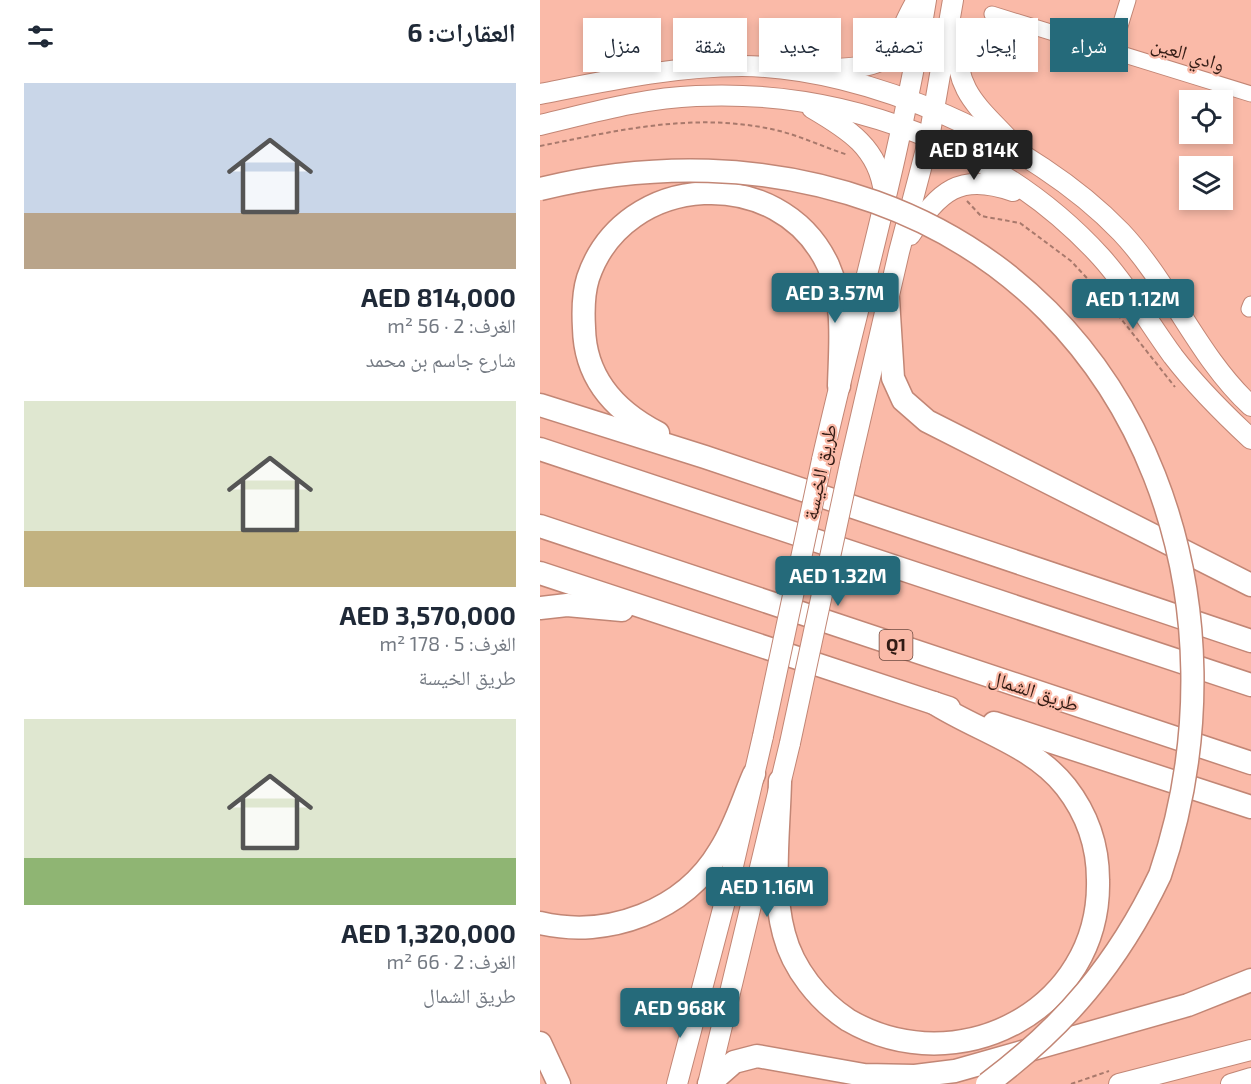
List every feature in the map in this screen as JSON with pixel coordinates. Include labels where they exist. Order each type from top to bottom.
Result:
[{"type":"highway","points":[[540,189],[598,177],[657,171],[705,170],[774,176],[876,202],[973,250],[1055,314],[1116,383],[1158,450],[1187,521],[1202,587],[1208,669],[1204,726],[1197,770],[1172,850],[1141,914],[1105,972],[1066,1017],[1020,1060],[987,1084]]},
{"type":"highway","points":[[705,457],[646,427],[607,396],[593,374],[584,340],[583,304],[588,278],[605,247],[628,220],[660,201],[697,192],[726,193],[750,198],[772,207],[793,221],[812,240],[827,264],[838,293],[841,328],[839,386]]},
{"type":"highway","points":[[888,299],[893,378],[903,400],[927,421],[1251,585]]},
{"type":"highway","points":[[540,405],[705,457],[1251,641]]},
{"type":"highway","points":[[540,449],[1251,685]]},
{"type":"highway","name":"طريق الشمال","points":[[540,526],[1251,763]]},
{"type":"highway","points":[[540,573],[1251,807]]},
{"type":"highway","points":[[540,608],[567,605],[668,616]]},
{"type":"highway","points":[[780,781],[778,899],[784,935],[796,962],[817,994],[838,1013],[858,1026],[909,1045],[962,1045],[985,1040],[1013,1027],[1036,1012],[1059,991],[1087,946],[1096,913],[1098,889],[1095,846],[1076,801],[1057,776],[1038,759],[934,703]]},
{"type":"highway","points":[[540,923],[574,927],[612,925],[642,916],[676,898],[700,876],[721,849],[754,774]]},
{"type":"highway","points":[[708,1084],[734,1062],[757,1056],[864,1075],[915,1076],[955,1071],[1188,1005],[1251,980]]},
{"type":"highway","points":[[540,1043],[559,1084]]},
{"type":"main road","points":[[841,70],[856,69],[881,60],[898,43],[917,0]]},
{"type":"main road","name":"طريق الخيسة","points":[[677,1084],[763,736],[839,386],[909,102],[926,0]]},
{"type":"main road","points":[[708,1084],[790,743],[888,299],[929,138],[953,0]]},
{"type":"main road","points":[[953,0],[957,64],[966,91],[977,108],[1029,160]]},
{"type":"main road","points":[[540,94],[658,72],[696,68],[759,66]]},
{"type":"main road","points":[[815,72],[854,81],[934,112],[1029,160],[1078,193],[1121,233],[1152,269],[1219,371],[1251,406]]},
{"type":"main road","points":[[540,125],[624,105],[682,97],[729,95],[800,100],[835,107],[903,127],[929,138],[984,165],[1034,198],[1069,225],[1128,289],[1184,370],[1251,439]]},
{"type":"main road","points":[[800,100],[843,126],[868,149],[880,175],[884,196]]},
{"type":"main road","points":[[899,252],[932,204],[956,187],[989,183],[1034,198]]},
{"type":"main road","points":[[689,1084],[697,1053],[700,997]]},
{"type":"main road","points":[[1119,1084],[1251,1050]]},
{"type":"main road","points":[[1231,1084],[1251,1078]]},
{"type":"street","points":[[1122,18],[1128,0]]},
{"type":"street","name":"وادي العين","points":[[992,14],[1050,32]]},
{"type":"street","name":"وادي العين","points":[[1128,57],[1251,94]]},
{"type":"path","points":[[540,146],[629,127],[714,122],[792,134],[846,155],[858,155],[868,149]]},
{"type":"path","points":[[956,187],[981,216],[1020,223],[1071,261],[1099,291],[1176,388]]}]
